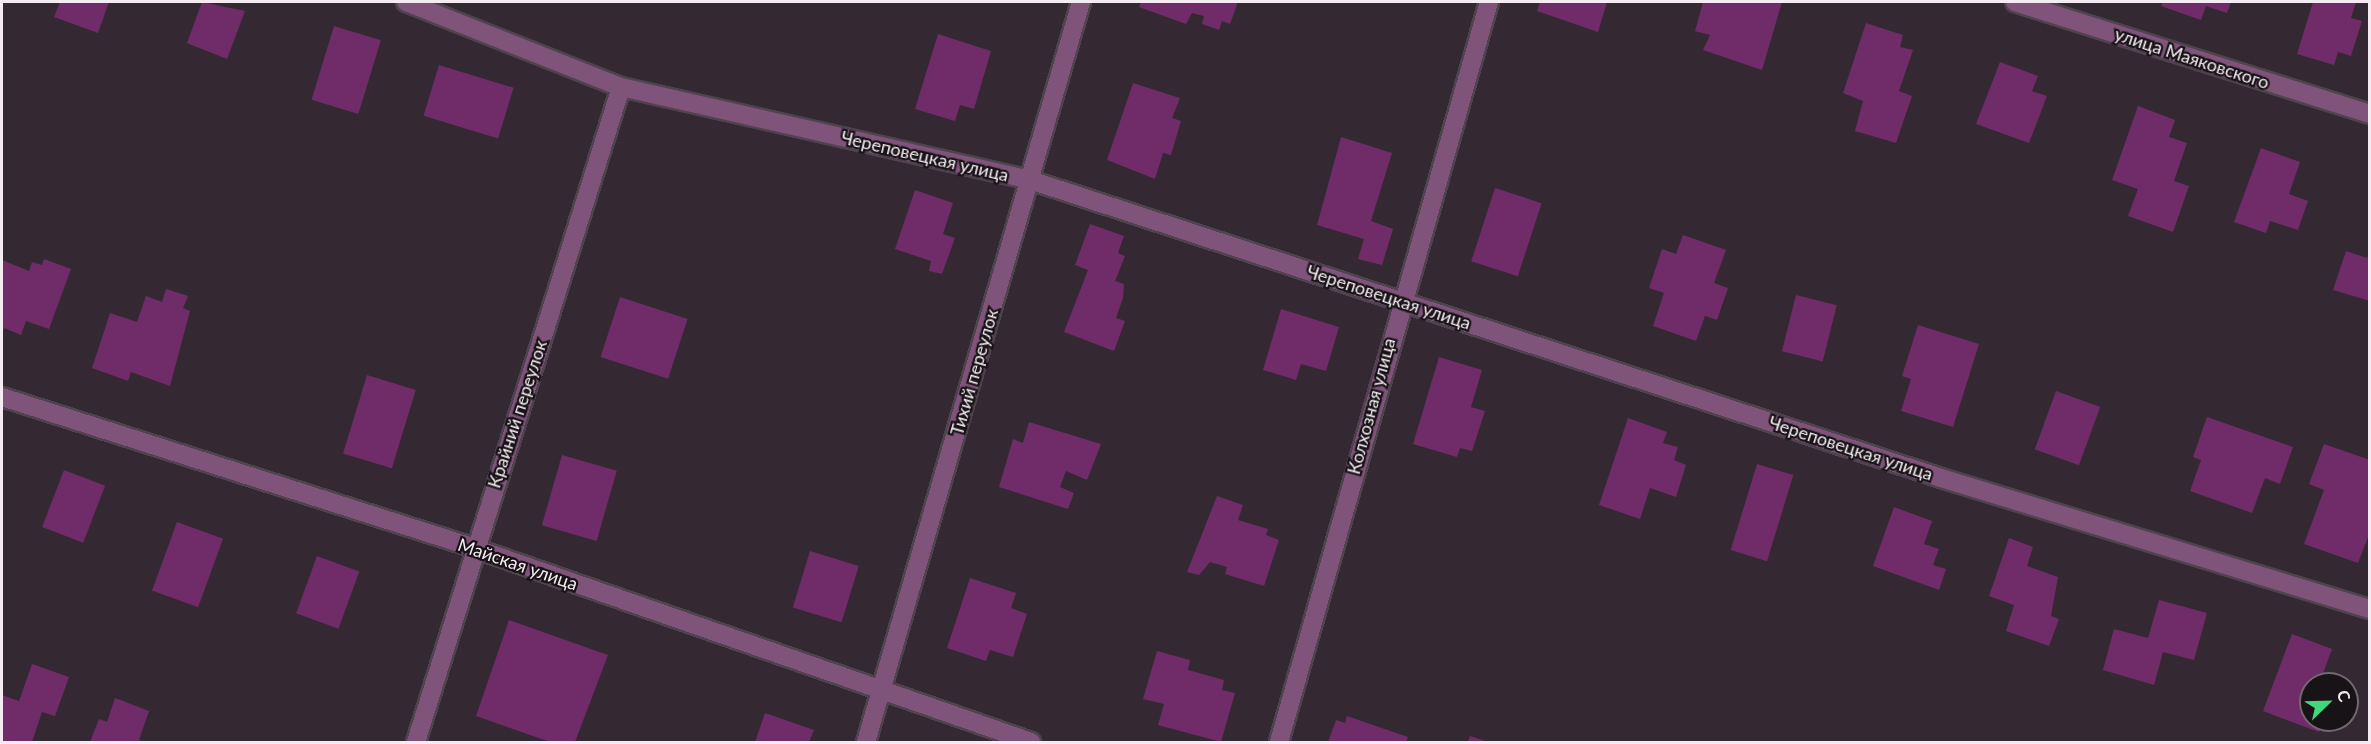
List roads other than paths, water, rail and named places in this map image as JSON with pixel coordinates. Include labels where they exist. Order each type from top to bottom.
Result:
[{"type":"street","name":"Череповецкая улица","points":[[406,2],[621,87],[1030,180],[1941,478],[2370,609]]},
{"type":"street","name":"Тихий переулок","points":[[866,742],[883,691],[1081,2]]},
{"type":"street","name":"Колхозная улица","points":[[1279,742],[1400,301],[1490,2]]},
{"type":"street","name":"улица Маяковского","points":[[2015,2],[2370,114]]},
{"type":"street","name":"Крайний переулок","points":[[416,742],[474,548],[621,87]]},
{"type":"street","name":"Майская улица","points":[[2,397],[474,548],[1031,742]]}]
